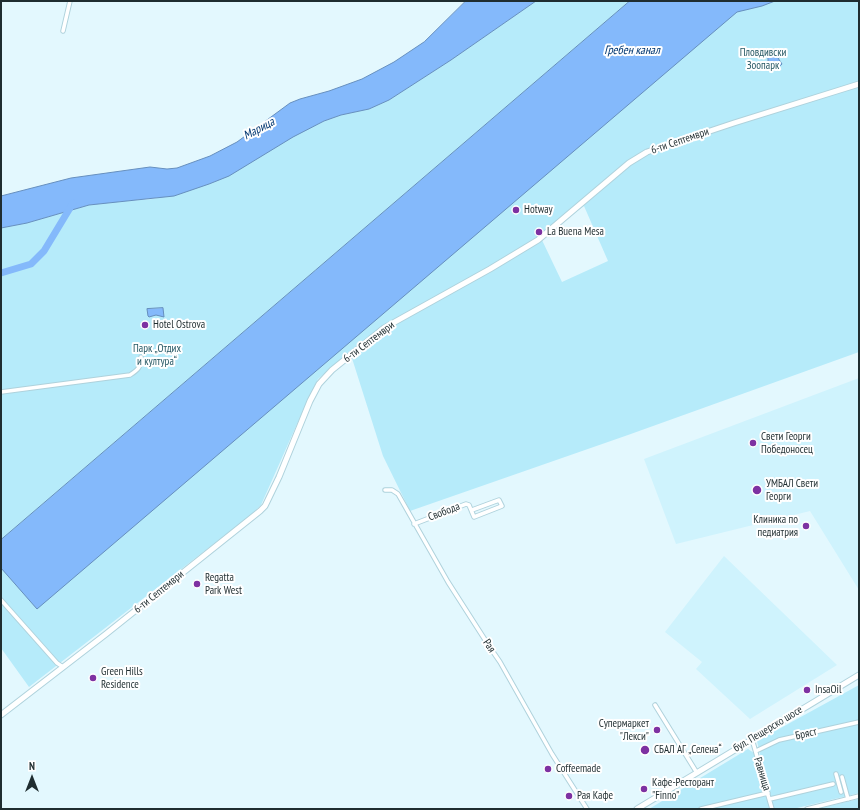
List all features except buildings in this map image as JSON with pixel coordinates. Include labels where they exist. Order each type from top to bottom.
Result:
[{"type":"street","points":[[63,31],[70,1]]},
{"type":"street","name":"6-ти Септември","points":[[1,715],[265,506],[279,477],[310,401],[319,384],[332,370],[384,328],[490,269],[538,240],[623,167],[647,152],[859,84]]},
{"type":"street","points":[[1,392],[130,375],[141,365],[141,357]]},
{"type":"street","name":"Рая","points":[[385,490],[392,490],[398,494],[452,588],[500,662],[552,754],[587,809]]},
{"type":"street","name":"Свобода","points":[[414,524],[466,504],[469,505],[474,517],[502,506],[499,500],[472,510]]},
{"type":"street","points":[[1,600],[57,663],[63,667]]},
{"type":"street","name":"бул. Пещерско шосе","points":[[637,809],[859,675]]},
{"type":"street","points":[[655,705],[697,773]]},
{"type":"street","name":"Бряст","points":[[756,752],[779,740],[859,722]]},
{"type":"street","name":"Равнища","points":[[752,739],[772,809]]},
{"type":"street","points":[[836,774],[841,792]]},
{"type":"street","points":[[838,781],[843,779],[848,799]]},
{"type":"street","points":[[770,799],[833,784]]},
{"type":"street","points":[[701,809],[768,793]]},
{"type":"street","points":[[807,809],[859,796]]},
{"type":"shaded area","name":"УМБАЛ Свети Георги","points":[[859,378],[859,590],[810,511],[676,544],[644,459]]},
{"type":"shaded area","points":[[724,556],[837,665],[750,719],[696,669],[702,662],[665,632]]},
{"type":"green space","name":"Парк „Отдих и култура“","points":[[536,1],[859,1],[859,352],[410,511],[383,456],[350,352],[318,379],[261,505],[251,515],[29,687],[1,648],[1,228],[27,223],[89,205],[153,199],[209,184],[229,175],[292,137],[324,121],[341,115],[369,109],[389,100],[451,60]],"holes":[[[584,206],[608,261],[562,282],[541,238]]]},
{"type":"green space","points":[[859,685],[859,793],[793,809],[773,809],[757,741]]},
{"type":"green space","points":[[748,749],[754,753],[770,809],[649,809]]},
{"type":"green space","points":[[859,799],[859,809],[816,809]]},
{"type":"water","name":"Марица","points":[[466,1],[536,1],[451,60],[389,100],[369,109],[341,115],[324,121],[293,137],[229,176],[174,196],[89,205],[27,223],[1,228],[1,196],[71,178],[150,167],[167,169],[177,168],[210,156],[237,142],[290,103],[362,79],[394,62],[424,42]]},
{"type":"water","name":"Гребен канал","points":[[630,1],[775,1],[737,12],[37,609],[1,568],[1,540]]},
{"type":"water","points":[[763,52],[773,57],[779,53],[785,54],[786,56],[778,58],[782,64],[779,67],[768,69],[768,59]]},
{"type":"water","points":[[163,308],[164,317],[156,315],[148,316],[147,309]]},
{"type":"waterway","points":[[1,273],[31,264],[44,251],[73,203]]},
{"type":"place","name":"Hotway","points":[[516,210]]},
{"type":"place","name":"La Buena Mesa","points":[[539,232]]},
{"type":"place","name":"Hotel Ostrova","points":[[145,325]]},
{"type":"place","name":"Свети Георги Победоносец","points":[[753,443]]},
{"type":"place","name":"УМБАЛ Свети Георги","points":[[757,490]]},
{"type":"place","name":"Клиника по педиатрия","points":[[806,526]]},
{"type":"place","name":"Regatta Park West","points":[[197,584]]},
{"type":"place","name":"Green Hills Residence","points":[[93,678]]},
{"type":"place","name":"InsaOil","points":[[807,690]]},
{"type":"place","name":"Супермаркет \"Лекси\"","points":[[657,730]]},
{"type":"place","name":"СБАЛ АГ „Селена“","points":[[645,750]]},
{"type":"place","name":"Coffeemade","points":[[548,769]]},
{"type":"place","name":"Кафе-Ресторант \"Finno\"","points":[[644,789]]},
{"type":"place","name":"Рая Кафе","points":[[569,796]]},
{"type":"park label","name":"Пловдивски Зоопарк","points":[[763,59]]}]
